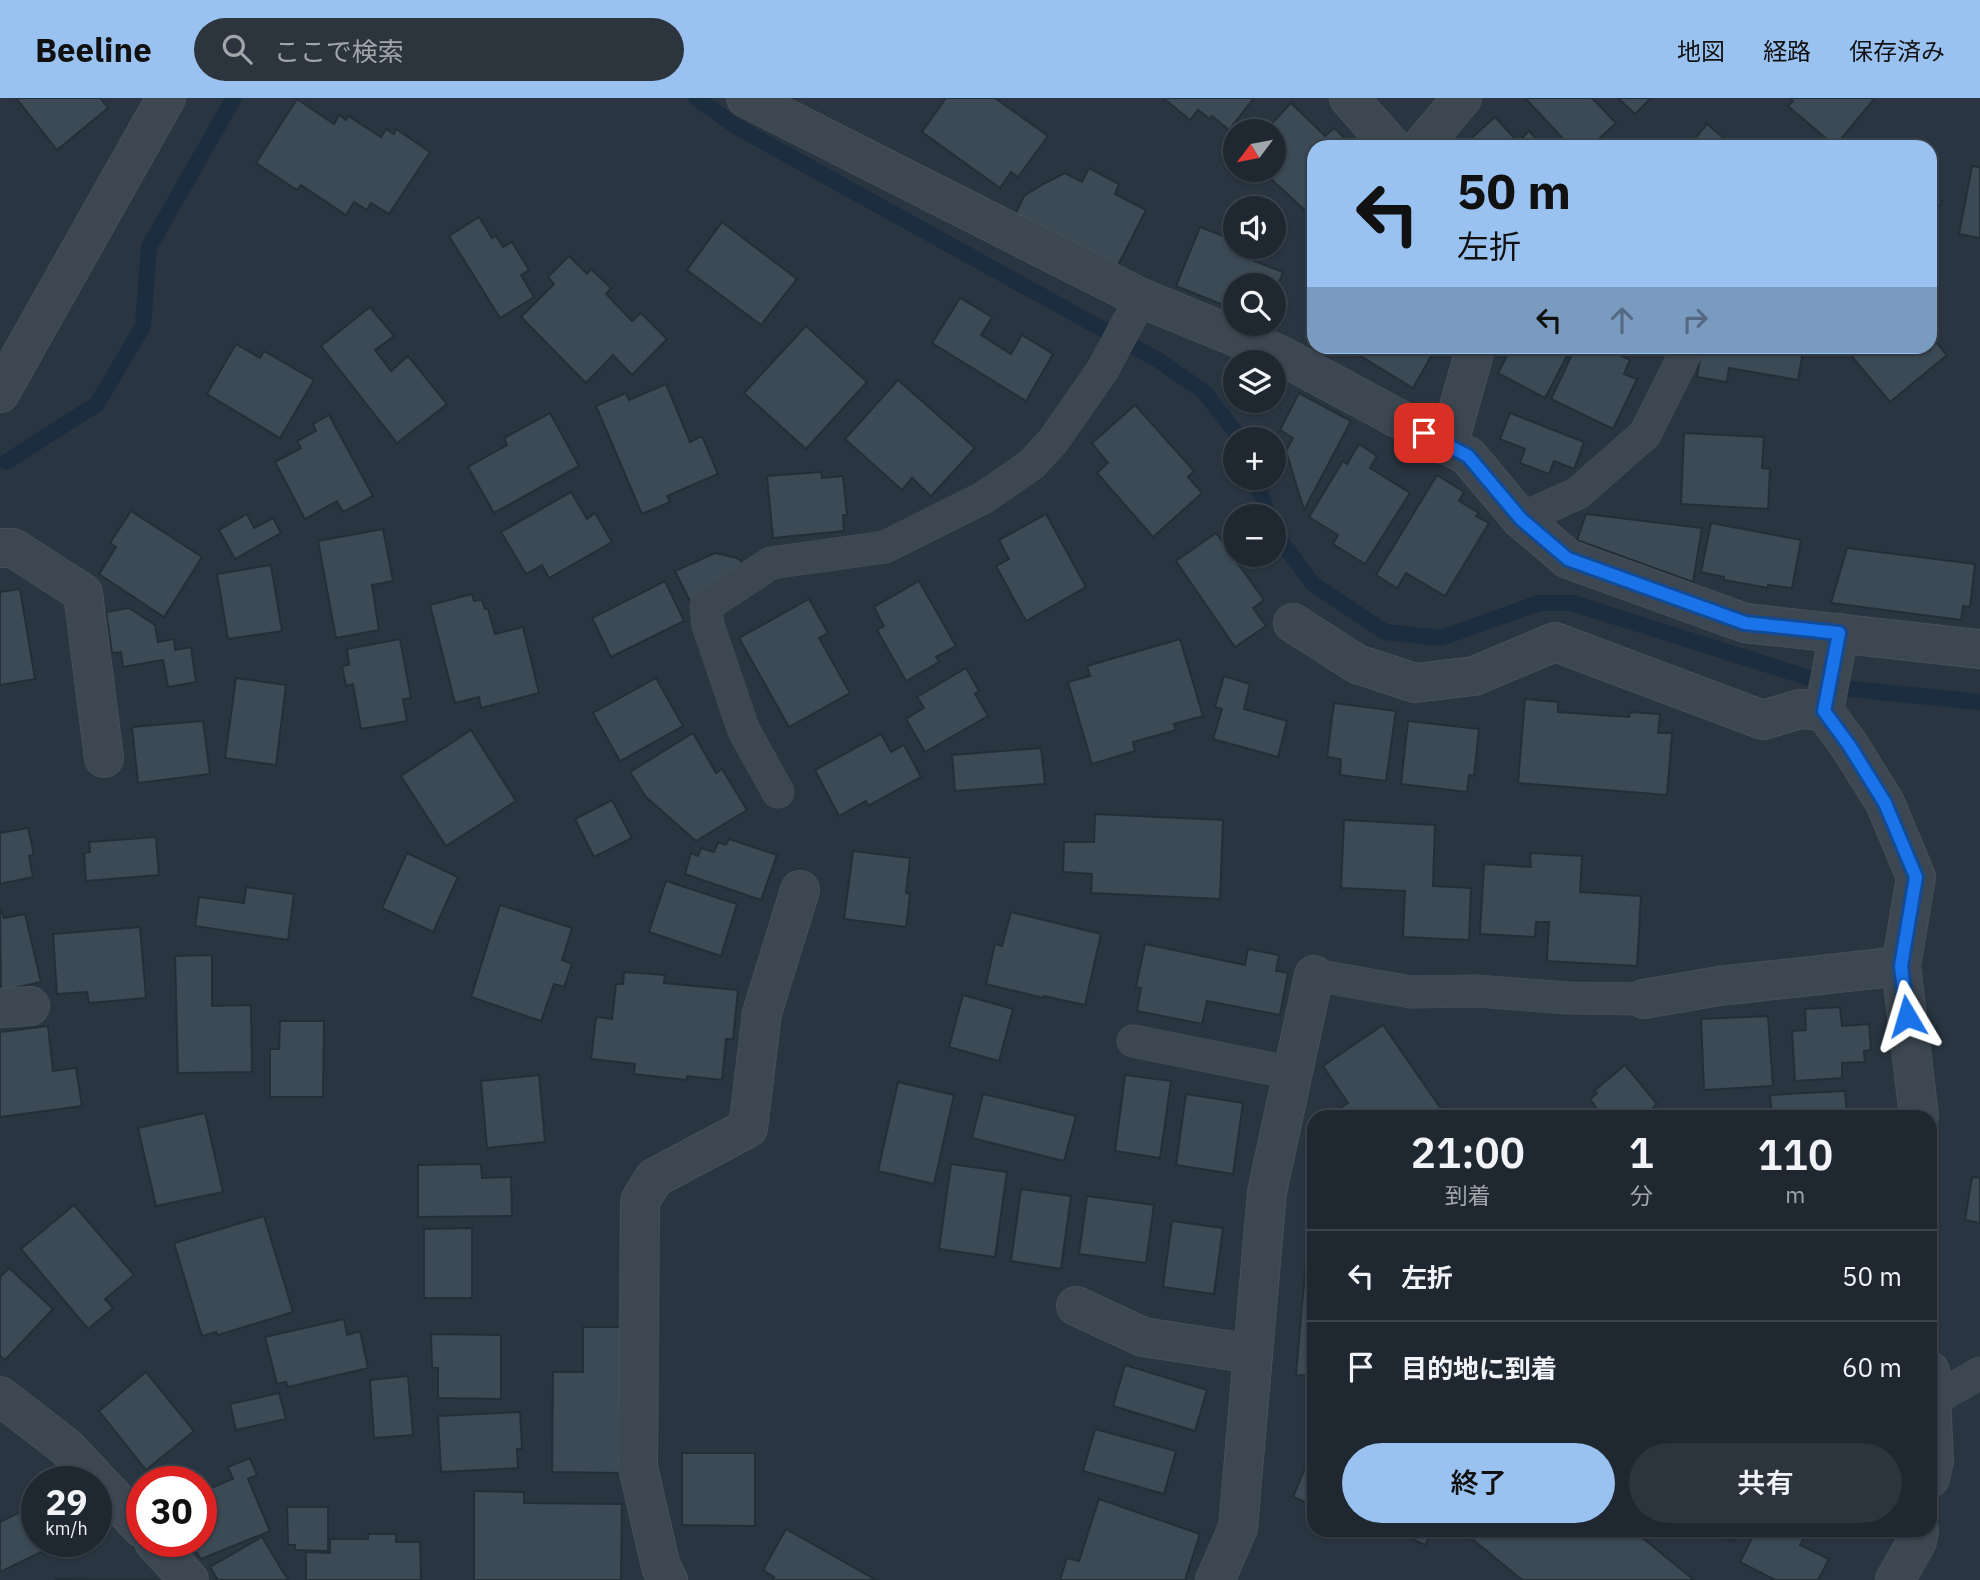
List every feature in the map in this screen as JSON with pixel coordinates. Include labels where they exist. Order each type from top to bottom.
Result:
[{"type":"street","points":[[0,393],[166,98]]},
{"type":"street","points":[[747,98],[1135,310],[1280,355],[1468,456],[1521,519],[1568,559],[1745,623],[1837,647],[1980,649]]},
{"type":"street","points":[[1349,98],[1385,140]]},
{"type":"street","points":[[1427,140],[1462,98]]},
{"type":"street","points":[[1448,446],[1474,354]]},
{"type":"street","points":[[0,548],[13,548],[83,593],[104,758]]},
{"type":"street","points":[[1293,623],[1357,664],[1415,683],[1474,676],[1555,642],[1763,720],[1801,709],[1825,706]]},
{"type":"street","points":[[1837,647],[1825,706],[1885,803],[1916,877],[1901,966],[1918,1110]]},
{"type":"street","points":[[668,1580],[661,1567],[639,1467],[640,1201],[654,1178],[748,1128],[762,1013],[800,890]]},
{"type":"street","points":[[1644,999],[1719,986],[1901,966]]},
{"type":"street","points":[[1215,1580],[1238,1528],[1267,1192],[1314,975]]},
{"type":"street","points":[[1076,1306],[1143,1337],[1253,1354]]},
{"type":"street","points":[[0,1396],[66,1447],[126,1511]]},
{"type":"street","points":[[1895,1580],[1918,1537]]},
{"type":"street","points":[[168,1557],[189,1580]]},
{"type":"lane","points":[[778,792],[744,731],[708,625],[706,607],[771,563],[885,547],[983,498],[1032,464],[1053,441],[1102,371],[1135,310]]},
{"type":"lane","points":[[1521,519],[1578,493],[1645,434],[1685,354]]},
{"type":"lane","points":[[1314,975],[1411,992],[1477,990],[1568,998],[1644,999]]},
{"type":"lane","points":[[1133,1041],[1293,1073]]},
{"type":"lane","points":[[1937,1384],[1980,1373]]},
{"type":"building","points":[[16,98],[100,98],[108,108],[57,150]]},
{"type":"building","points":[[946,98],[995,98],[1048,136],[1018,177],[1011,172],[1000,188],[922,132]]},
{"type":"building","points":[[1163,98],[1254,98],[1238,119],[1223,119],[1223,125],[1198,110],[1190,120]]},
{"type":"building","points":[[1525,98],[1592,98],[1616,123],[1598,140],[1564,140]]},
{"type":"building","points":[[1618,98],[1651,98],[1635,114]]},
{"type":"building","points":[[1789,98],[1875,98],[1840,140],[1828,140],[1788,106],[1793,101]]},
{"type":"building","points":[[297,99],[334,124],[339,115],[346,120],[348,116],[381,137],[386,129],[394,134],[396,129],[430,152],[389,214],[371,203],[367,210],[354,202],[346,215],[301,185],[297,190],[256,163]]},
{"type":"building","points":[[1291,103],[1325,136],[1334,128],[1347,140],[1307,140],[1307,212],[1274,182],[1286,182],[1286,119],[1276,119]]},
{"type":"building","points":[[1495,117],[1516,140],[1469,140]]},
{"type":"building","points":[[1707,124],[1726,140],[1694,140]]},
{"type":"building","points":[[1529,131],[1537,140],[1520,140]]},
{"type":"building","points":[[1972,166],[1980,167],[1980,238],[1959,234]]},
{"type":"building","points":[[1089,168],[1119,184],[1115,194],[1146,210],[1117,267],[1015,215],[1024,196],[1065,173],[1082,182]]},
{"type":"building","points":[[479,217],[492,238],[496,236],[503,247],[512,242],[529,270],[521,275],[534,297],[500,318],[449,236]]},
{"type":"building","points":[[722,222],[797,279],[761,325],[687,270]]},
{"type":"building","points":[[1200,227],[1223,236],[1223,259],[1255,259],[1254,261],[1283,272],[1223,273],[1223,305],[1176,286]]},
{"type":"building","points":[[569,256],[587,274],[591,269],[611,288],[606,294],[632,321],[641,313],[667,339],[632,375],[613,355],[586,383],[521,317],[554,284],[548,277]]},
{"type":"building","points":[[960,298],[992,317],[981,335],[1011,354],[1022,335],[1053,354],[1026,401],[932,343]]},
{"type":"building","points":[[370,307],[394,336],[375,350],[391,371],[408,356],[447,404],[397,443],[321,346]]},
{"type":"building","points":[[806,326],[867,382],[806,449],[744,393]]},
{"type":"building","points":[[1937,343],[1947,355],[1890,402],[1850,354],[1937,354]]},
{"type":"building","points":[[236,344],[260,358],[264,351],[314,380],[280,438],[207,394]]},
{"type":"building","points":[[1357,354],[1432,354],[1413,388]]},
{"type":"building","points":[[1508,354],[1568,354],[1545,398],[1498,373]]},
{"type":"building","points":[[1572,354],[1618,354],[1630,360],[1624,374],[1637,379],[1613,429],[1551,399]]},
{"type":"building","points":[[1701,354],[1803,354],[1798,380],[1729,368],[1727,382],[1697,377]]},
{"type":"building","points":[[898,380],[975,448],[931,496],[912,478],[902,490],[845,439]]},
{"type":"building","points":[[666,384],[690,442],[702,436],[718,474],[667,496],[670,502],[642,514],[596,406],[626,393],[629,400]]},
{"type":"building","points":[[1299,393],[1351,421],[1304,510],[1286,451],[1293,438],[1286,434],[1286,427],[1282,427]]},
{"type":"building","points":[[1135,405],[1194,471],[1188,477],[1202,493],[1153,537],[1097,473],[1108,463],[1092,443]]},
{"type":"building","points":[[550,413],[579,466],[494,513],[468,467],[507,445],[504,438]]},
{"type":"building","points":[[1510,413],[1584,442],[1574,469],[1554,461],[1549,474],[1520,463],[1525,449],[1500,439]]},
{"type":"building","points":[[329,415],[373,496],[343,512],[337,501],[305,519],[275,462],[301,448],[297,441],[316,431],[313,424]]},
{"type":"building","points":[[1684,433],[1764,437],[1762,468],[1770,469],[1768,509],[1681,504]]},
{"type":"building","points":[[1359,444],[1377,456],[1370,468],[1410,493],[1365,564],[1333,544],[1338,535],[1309,517],[1343,461],[1347,464]]},
{"type":"building","points":[[821,472],[822,478],[843,476],[847,515],[843,515],[844,531],[773,538],[767,476]]},
{"type":"building","points":[[1437,475],[1464,492],[1459,501],[1479,513],[1476,516],[1489,523],[1445,596],[1406,573],[1397,588],[1376,575]]},
{"type":"building","points":[[571,492],[587,519],[595,513],[612,542],[549,578],[542,565],[526,574],[501,532]]},
{"type":"building","points":[[131,511],[202,557],[164,617],[99,574],[116,547],[110,543]]},
{"type":"building","points":[[247,514],[254,528],[273,518],[281,533],[235,559],[219,530]]},
{"type":"building","points":[[1046,514],[1086,587],[1026,621],[996,566],[1009,559],[999,540]]},
{"type":"building","points":[[1586,514],[1702,528],[1693,582],[1577,540]]},
{"type":"building","points":[[1711,523],[1801,540],[1792,588],[1768,585],[1768,588],[1724,580],[1724,577],[1701,572]]},
{"type":"building","points":[[383,529],[393,581],[372,585],[379,630],[336,638],[318,541]]},
{"type":"building","points":[[1216,533],[1223,543],[1223,567],[1240,567],[1264,600],[1253,608],[1266,626],[1235,647],[1176,561]]},
{"type":"building","points":[[1847,548],[1975,564],[1970,607],[1963,606],[1961,620],[1831,603]]},
{"type":"building","points":[[715,553],[737,558],[743,563],[690,601],[675,571]]},
{"type":"building","points":[[271,565],[282,631],[228,639],[217,574]]},
{"type":"building","points":[[665,581],[684,621],[611,657],[592,618]]},
{"type":"building","points":[[919,581],[956,646],[936,657],[939,662],[906,681],[877,630],[884,626],[874,607]]},
{"type":"building","points":[[20,589],[35,679],[0,685],[0,592]]},
{"type":"building","points":[[472,594],[474,601],[482,600],[485,609],[488,609],[495,634],[523,627],[539,693],[481,708],[479,697],[455,703],[430,605]]},
{"type":"building","points":[[809,599],[828,633],[819,638],[850,693],[789,727],[739,638]]},
{"type":"building","points":[[129,608],[155,625],[158,642],[174,639],[175,650],[191,647],[196,682],[168,687],[163,660],[123,667],[121,652],[112,653],[106,612]]},
{"type":"building","points":[[400,639],[411,698],[403,699],[407,721],[361,729],[353,684],[346,686],[342,666],[349,665],[347,649]]},
{"type":"building","points":[[1180,639],[1203,716],[1174,724],[1176,730],[1133,742],[1135,751],[1092,764],[1068,682],[1090,676],[1087,666]]},
{"type":"building","points":[[966,668],[979,691],[975,694],[988,716],[925,752],[906,719],[924,708],[917,697]]},
{"type":"building","points":[[1224,676],[1250,684],[1244,709],[1287,721],[1278,757],[1213,739],[1222,709],[1215,707]]},
{"type":"building","points":[[236,678],[286,685],[276,765],[225,758]]},
{"type":"building","points":[[656,678],[683,726],[620,761],[593,713]]},
{"type":"building","points":[[1525,699],[1558,702],[1558,712],[1629,717],[1630,712],[1660,714],[1658,733],[1672,733],[1667,795],[1518,783]]},
{"type":"building","points":[[1334,703],[1396,711],[1386,781],[1340,775],[1341,759],[1327,757]]},
{"type":"building","points":[[203,721],[210,774],[138,783],[132,727]]},
{"type":"building","points":[[1408,721],[1479,729],[1474,776],[1469,775],[1467,792],[1401,784]]},
{"type":"building","points":[[471,730],[516,801],[446,846],[401,776]]},
{"type":"building","points":[[693,733],[716,773],[722,769],[747,810],[696,841],[646,797],[630,772]]},
{"type":"building","points":[[881,734],[891,752],[904,745],[921,777],[868,806],[866,801],[839,816],[815,770]]},
{"type":"building","points":[[1041,748],[1045,784],[955,791],[952,755]]},
{"type":"building","points":[[612,800],[632,838],[594,857],[575,819]]},
{"type":"building","points":[[1095,814],[1223,820],[1220,899],[1091,893],[1092,874],[1063,872],[1064,842],[1094,842]]},
{"type":"building","points":[[1344,820],[1435,825],[1433,886],[1471,888],[1469,940],[1403,937],[1405,891],[1341,888]]},
{"type":"building","points":[[28,828],[34,855],[29,856],[33,877],[0,884],[0,833]]},
{"type":"building","points":[[156,837],[159,875],[86,881],[84,853],[90,852],[89,842]]},
{"type":"building","points":[[729,839],[777,855],[761,900],[685,874],[691,853],[698,856],[701,848],[714,852],[718,842],[726,845]]},
{"type":"building","points":[[853,851],[910,858],[906,927],[844,919]]},
{"type":"building","points":[[407,853],[458,877],[433,932],[382,908]]},
{"type":"building","points":[[1530,853],[1582,856],[1580,892],[1641,896],[1637,966],[1547,961],[1549,922],[1536,922],[1535,937],[1480,934],[1484,864],[1531,867]]},
{"type":"building","points":[[666,881],[737,904],[721,956],[649,932]]},
{"type":"building","points":[[246,887],[294,894],[288,940],[195,926],[199,897],[244,903]]},
{"type":"building","points":[[500,905],[572,928],[562,960],[572,964],[564,987],[554,984],[541,1021],[471,997]]},
{"type":"building","points":[[0,907],[4,918],[25,914],[41,982],[1,991]]},
{"type":"building","points":[[1011,912],[1101,934],[1085,1005],[986,984],[995,944],[1002,946]]},
{"type":"building","points":[[140,927],[146,998],[89,1003],[87,992],[57,994],[53,934]]},
{"type":"building","points":[[1145,944],[1245,965],[1248,949],[1279,955],[1276,971],[1288,973],[1280,1015],[1207,1001],[1202,1024],[1137,1011],[1141,988],[1136,987]]},
{"type":"building","points":[[212,955],[212,1006],[251,1005],[252,1072],[178,1073],[175,956]]},
{"type":"building","points":[[624,972],[665,975],[664,983],[738,990],[733,1039],[726,1039],[722,1080],[687,1076],[687,1080],[634,1074],[635,1064],[591,1059],[596,1017],[612,1019],[616,984],[623,984]]},
{"type":"building","points":[[963,995],[1013,1009],[999,1061],[949,1047]]},
{"type":"building","points":[[1840,1007],[1842,1026],[1869,1024],[1871,1050],[1864,1051],[1865,1062],[1842,1063],[1842,1078],[1795,1081],[1792,1031],[1806,1030],[1805,1009]]},
{"type":"building","points":[[1768,1016],[1773,1086],[1704,1090],[1701,1019]]},
{"type":"building","points":[[280,1021],[324,1021],[323,1097],[270,1097],[270,1049],[279,1049]]},
{"type":"building","points":[[1383,1025],[1442,1110],[1337,1110],[1348,1103],[1323,1066]]},
{"type":"building","points":[[48,1026],[53,1071],[76,1068],[82,1106],[0,1117],[0,1032]]},
{"type":"building","points":[[1625,1065],[1657,1104],[1651,1110],[1592,1110],[1596,1107],[1590,1099],[1597,1093],[1594,1091]]},
{"type":"building","points":[[539,1075],[545,1142],[487,1148],[481,1081]]},
{"type":"building","points":[[1125,1075],[1171,1081],[1160,1158],[1115,1151]]},
{"type":"building","points":[[898,1082],[954,1095],[934,1184],[878,1171]]},
{"type":"building","points":[[1845,1091],[1847,1110],[1771,1110],[1770,1095]]},
{"type":"building","points":[[983,1094],[1076,1116],[1064,1161],[972,1138]]},
{"type":"building","points":[[1186,1094],[1243,1103],[1233,1174],[1176,1165]]},
{"type":"building","points":[[205,1113],[223,1192],[156,1206],[138,1128]]},
{"type":"building","points":[[481,1164],[482,1178],[511,1177],[512,1216],[418,1217],[418,1165]]},
{"type":"building","points":[[951,1164],[1007,1172],[995,1257],[939,1249]]},
{"type":"building","points":[[1972,1177],[1980,1178],[1980,1223],[1965,1220]]},
{"type":"building","points":[[1021,1189],[1071,1196],[1061,1269],[1011,1261]]},
{"type":"building","points":[[1087,1196],[1154,1205],[1146,1263],[1079,1254]]},
{"type":"building","points":[[74,1205],[134,1275],[105,1299],[113,1308],[88,1329],[21,1249]]},
{"type":"building","points":[[264,1216],[293,1312],[218,1335],[216,1332],[202,1336],[174,1243]]},
{"type":"building","points":[[1172,1221],[1223,1228],[1214,1294],[1163,1287]]},
{"type":"building","points":[[472,1228],[472,1298],[424,1298],[424,1229]]},
{"type":"building","points":[[1307,1249],[1307,1376],[1296,1375]]},
{"type":"building","points":[[9,1268],[53,1309],[5,1360],[0,1356],[0,1277]]},
{"type":"building","points":[[344,1319],[347,1335],[360,1331],[368,1368],[288,1387],[286,1382],[277,1384],[265,1337]]},
{"type":"building","points":[[583,1327],[621,1327],[619,1473],[552,1472],[553,1372],[583,1372]]},
{"type":"building","points":[[431,1334],[501,1335],[501,1399],[438,1398],[438,1368],[432,1368]]},
{"type":"building","points":[[1125,1365],[1207,1390],[1195,1431],[1113,1406]]},
{"type":"building","points":[[146,1372],[194,1431],[151,1466],[143,1466],[99,1411]]},
{"type":"building","points":[[408,1376],[413,1435],[374,1438],[370,1380]]},
{"type":"building","points":[[279,1393],[286,1419],[236,1430],[230,1404]]},
{"type":"building","points":[[520,1412],[522,1449],[517,1449],[518,1468],[441,1472],[438,1416]]},
{"type":"building","points":[[1095,1429],[1176,1451],[1164,1494],[1083,1471]]},
{"type":"building","points":[[682,1453],[755,1453],[755,1526],[682,1525]]},
{"type":"building","points":[[250,1458],[257,1475],[248,1479],[270,1531],[217,1553],[217,1486],[233,1479],[228,1467]]},
{"type":"building","points":[[1307,1463],[1307,1503],[1293,1497]]},
{"type":"building","points":[[474,1491],[524,1492],[524,1503],[622,1504],[621,1580],[474,1580]]},
{"type":"building","points":[[1099,1499],[1200,1534],[1185,1580],[1060,1580],[1067,1558],[1079,1561]]},
{"type":"building","points":[[287,1507],[328,1507],[328,1551],[295,1550],[295,1545],[288,1545]]},
{"type":"building","points":[[21,1512],[21,1557],[31,1557],[0,1572],[0,1522]]},
{"type":"building","points":[[786,1529],[876,1580],[773,1580],[774,1577],[763,1570]]},
{"type":"building","points":[[368,1534],[396,1534],[396,1542],[420,1542],[421,1580],[306,1580],[306,1552],[330,1553],[330,1539],[368,1539]]},
{"type":"building","points":[[262,1537],[288,1580],[218,1580],[210,1567]]},
{"type":"building","points":[[1407,1537],[1429,1537],[1425,1545]]},
{"type":"building","points":[[1470,1537],[1642,1537],[1694,1580],[1522,1580]]},
{"type":"building","points":[[1752,1537],[1802,1537],[1804,1538],[1800,1545],[1829,1559],[1818,1580],[1775,1580],[1740,1562]]},
{"type":"building","points":[[56,1579],[163,1580],[56,1580]]},
{"type":"waterway","points":[[6,462],[97,404],[143,326],[149,247],[234,98]]},
{"type":"waterway","points":[[696,98],[737,127],[1158,360],[1204,392],[1232,427]]},
{"type":"waterway","points":[[1259,490],[1265,504]]},
{"type":"waterway","points":[[1286,548],[1313,584],[1385,632],[1441,638],[1539,603],[1572,603],[1841,688],[1980,702]]},
{"type":"route","points":[[1424,433],[1468,456],[1521,519],[1568,559],[1745,623],[1839,633],[1824,711],[1885,803],[1916,877],[1901,966],[1907,1016]]}]
